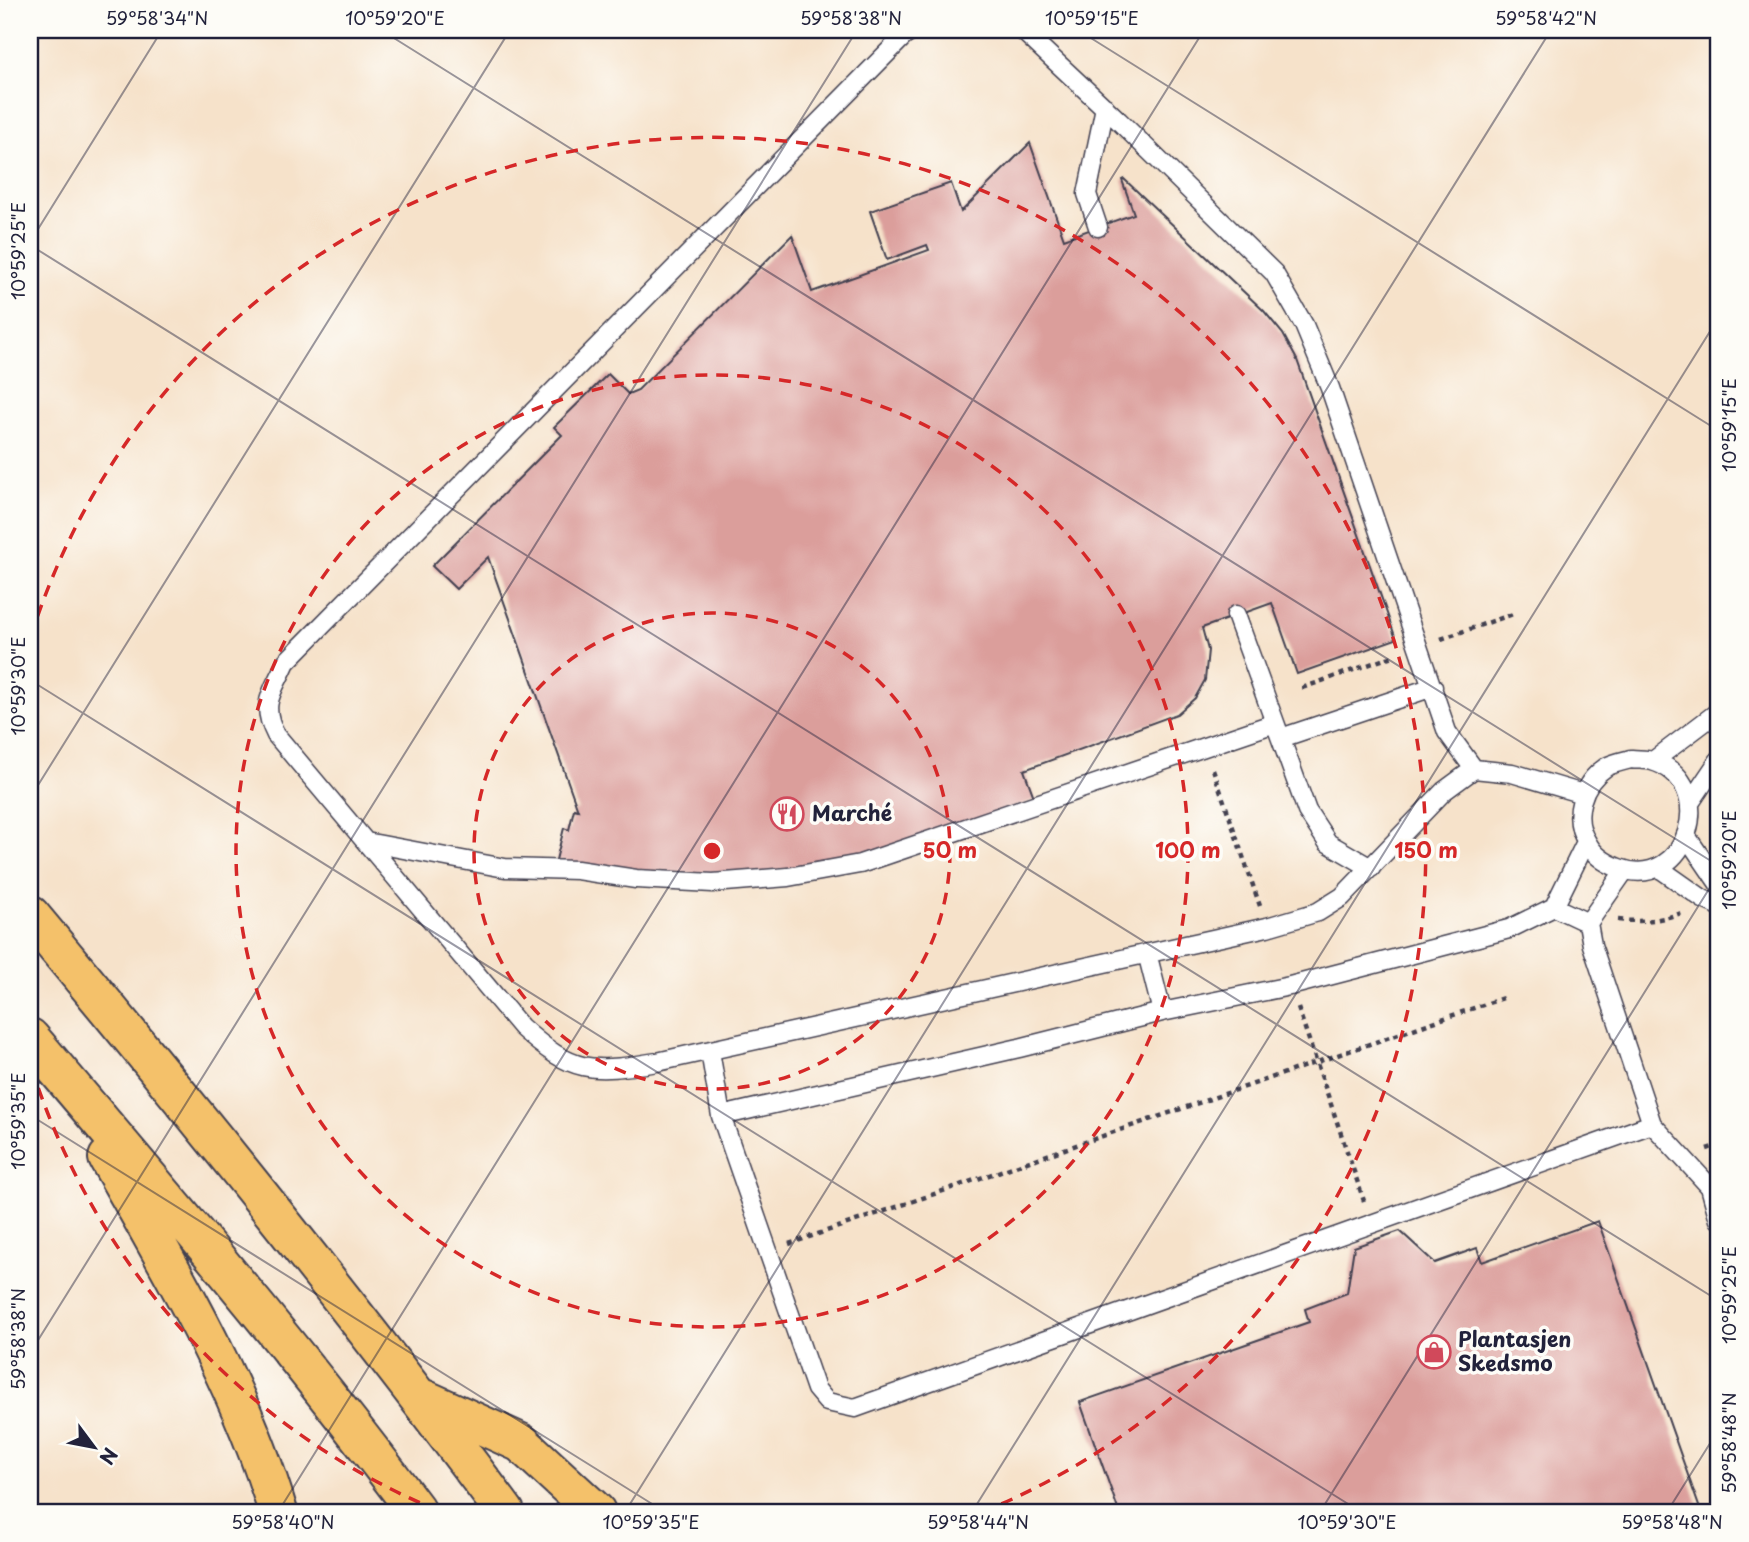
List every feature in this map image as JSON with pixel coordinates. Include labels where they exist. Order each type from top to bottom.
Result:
[{"type":"highway","points":[[30,915],[319,1268],[505,1512]]},
{"type":"highway","points":[[30,1038],[277,1332],[417,1512]]},
{"type":"highway","points":[[60,1073],[159,1249],[228,1380],[255,1443],[278,1512]]},
{"type":"highway","points":[[419,1397],[521,1443],[596,1512]]},
{"type":"lane","points":[[914,30],[903,37],[810,129],[286,662],[268,703],[267,718],[276,735],[521,1027],[558,1056],[594,1070],[657,1062],[710,1051],[1267,927],[1318,912],[1342,897],[1444,791],[1474,769],[1512,773],[1583,794]]},
{"type":"lane","points":[[1023,30],[1274,273],[1304,325],[1330,388],[1447,732],[1474,769]]},
{"type":"lane","points":[[1098,227],[1087,194],[1105,107]]},
{"type":"lane","points":[[1236,615],[1307,811],[1328,843],[1371,868]]},
{"type":"lane","points":[[366,842],[505,869],[577,870],[636,879],[713,883],[789,877],[860,864],[1278,731],[1433,687]]},
{"type":"lane","points":[[1653,761],[1719,711]]},
{"type":"lane","points":[[1659,868],[1672,857],[1687,837],[1691,823],[1690,803],[1683,785],[1670,771],[1653,761],[1631,759],[1608,766],[1594,778],[1583,794],[1579,813],[1580,827],[1586,842],[1598,857],[1608,864],[1625,870],[1659,868],[1711,902]]},
{"type":"lane","points":[[1690,803],[1719,760]]},
{"type":"lane","points":[[1687,837],[1719,884]]},
{"type":"lane","points":[[721,1116],[1019,1048],[1162,1012],[1290,986],[1509,929],[1554,907],[1586,842]]},
{"type":"lane","points":[[1625,870],[1588,923],[1592,945],[1652,1124],[1710,1187],[1719,1220]]},
{"type":"lane","points":[[1554,907],[1588,923]]},
{"type":"lane","points":[[1147,953],[1162,1012]]},
{"type":"lane","points":[[710,1051],[721,1116],[816,1388],[827,1402],[855,1408],[1652,1124]]},
{"type":"path","points":[[1433,642],[1513,614]]},
{"type":"path","points":[[1302,688],[1407,651]]},
{"type":"path","points":[[1209,758],[1262,913]]},
{"type":"path","points":[[1588,923],[1663,920],[1695,905],[1711,902]]},
{"type":"path","points":[[1294,997],[1372,1224]]},
{"type":"path","points":[[768,1252],[1503,999]]},
{"type":"building","points":[[1030,143],[1064,239],[1134,214],[1122,180],[1124,179],[1264,311],[1283,334],[1297,360],[1396,639],[1297,674],[1272,603],[1202,628],[1208,650],[1205,680],[1195,698],[1177,714],[1024,770],[1035,800],[877,855],[758,877],[607,871],[556,860],[564,828],[569,830],[574,809],[578,810],[488,557],[456,589],[432,566],[562,435],[554,427],[608,374],[628,394],[638,390],[792,235],[812,292],[929,250],[927,245],[887,260],[870,211],[951,183],[961,212]]},
{"type":"building","name":"Plantasjen Skedsmo","points":[[1598,1221],[1701,1512],[1119,1512],[1080,1402],[1309,1322],[1305,1309],[1347,1293],[1354,1247],[1400,1231],[1435,1263],[1477,1248],[1482,1262]]},
{"type":"place","name":"Marché","points":[[787,814]]},
{"type":"place","name":"Plantasjen Skedsmo","points":[[1434,1352]]}]
